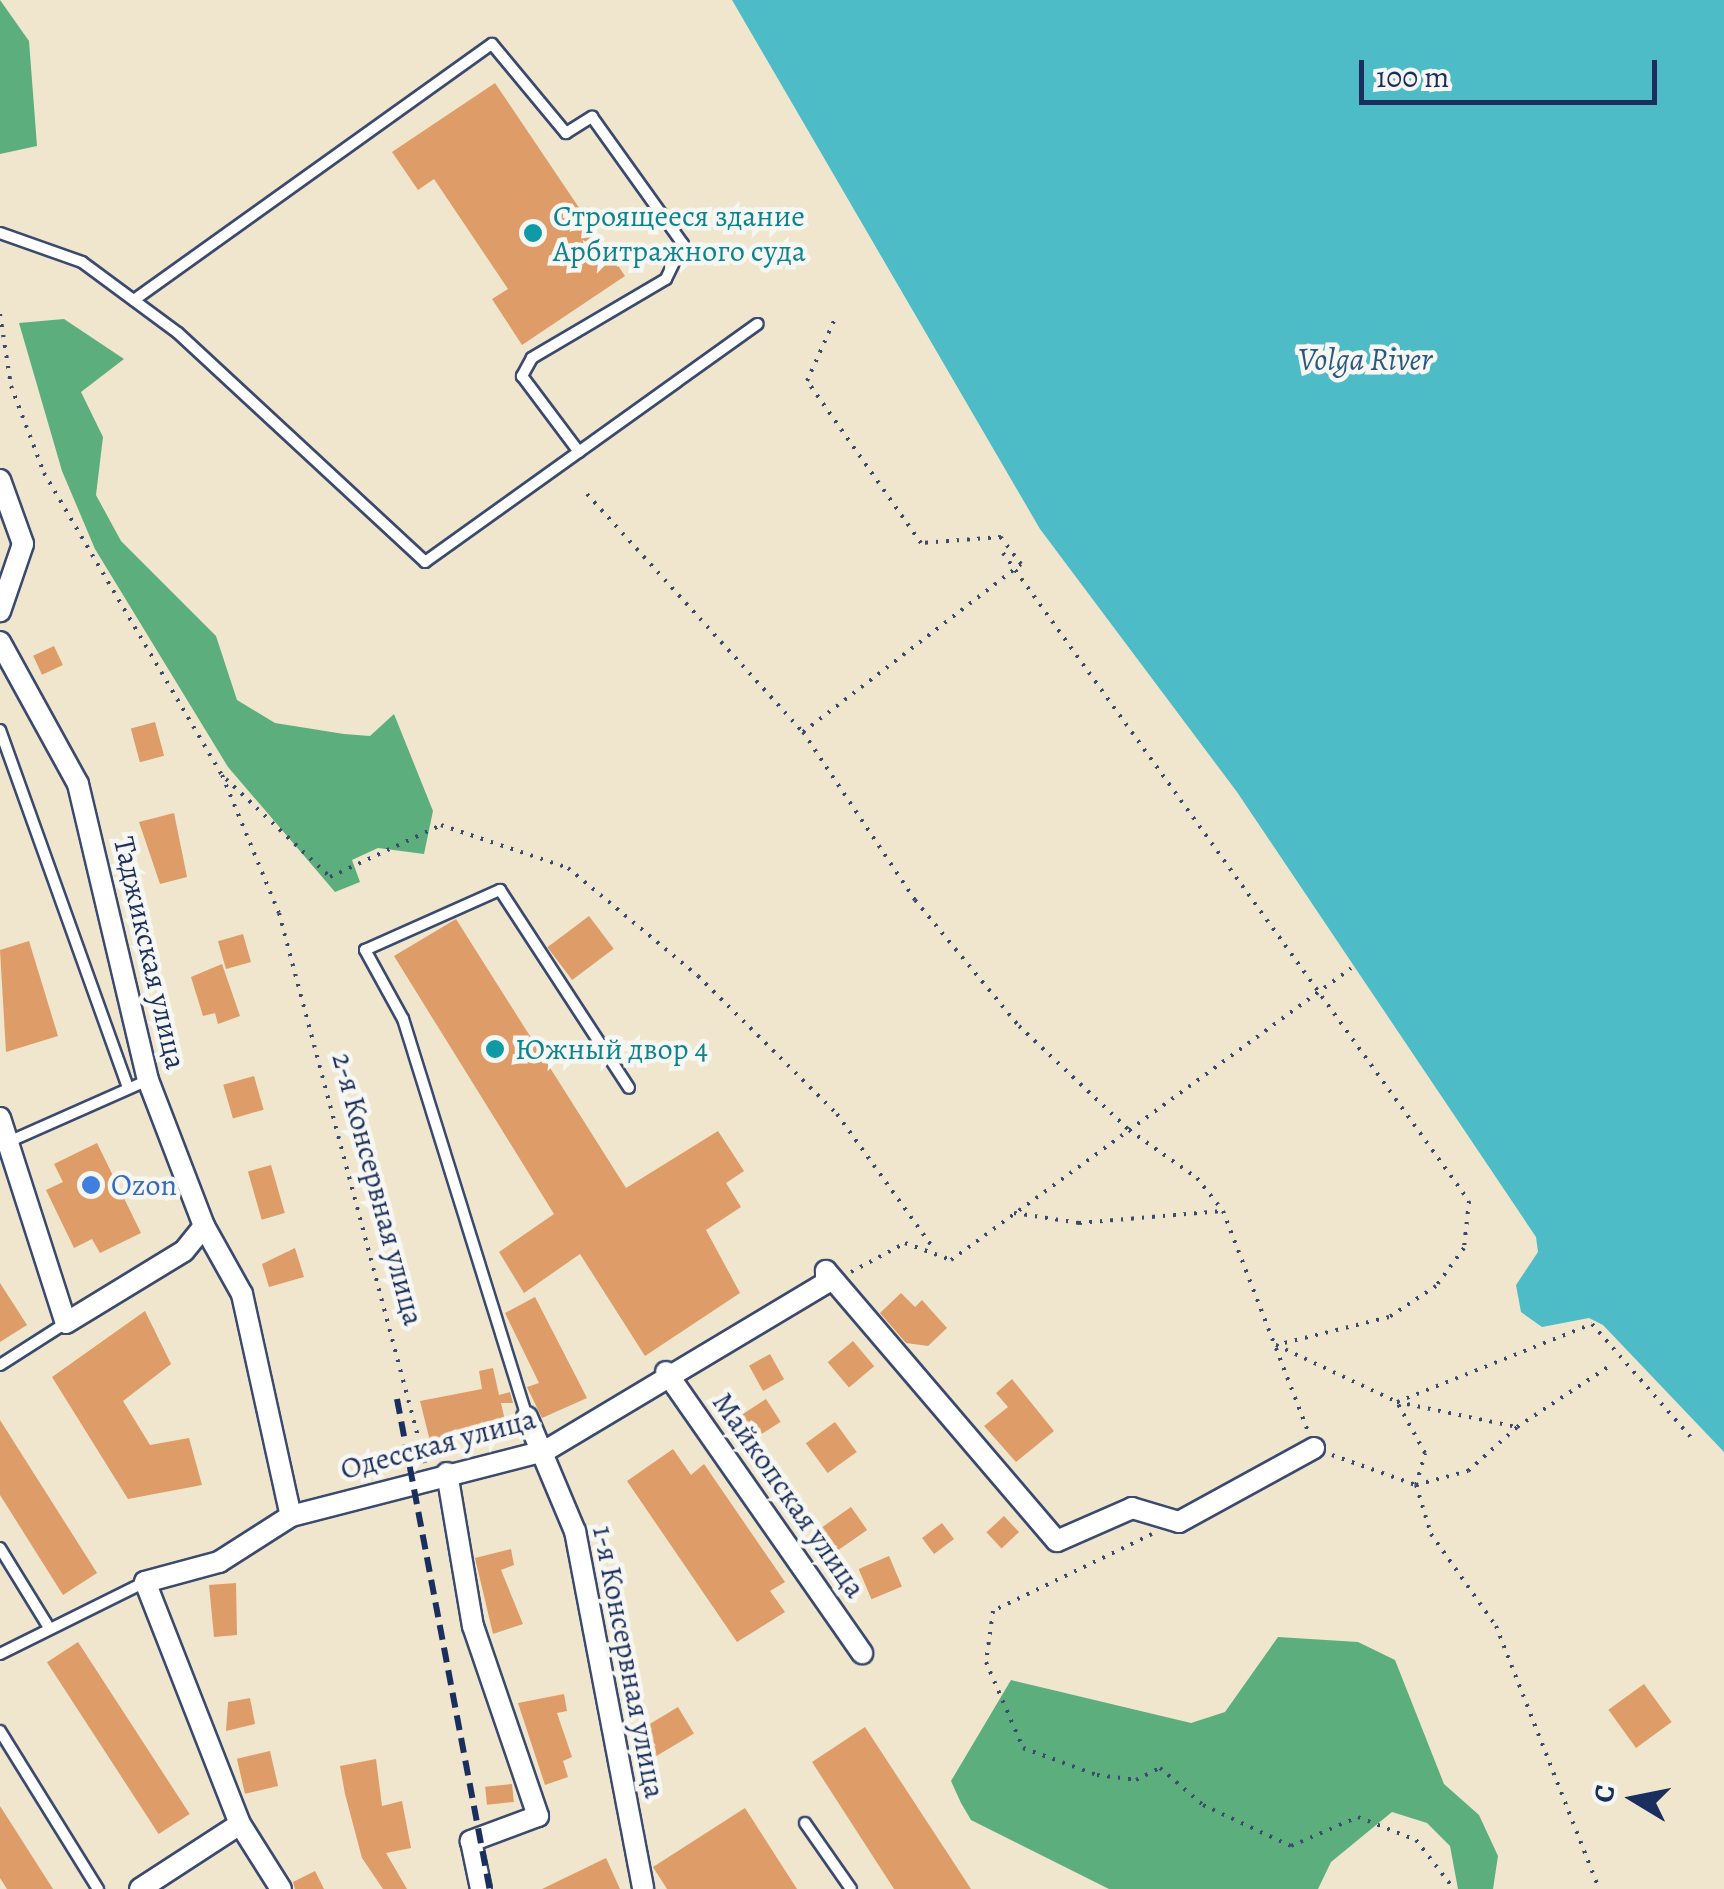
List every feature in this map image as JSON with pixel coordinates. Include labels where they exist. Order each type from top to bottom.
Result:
[{"type":"street","points":[[0,480],[24,544],[0,611]]},
{"type":"street","name":"Таджикская улица","points":[[0,642],[78,784],[138,1084],[204,1226],[242,1294],[291,1516]]},
{"type":"street","points":[[0,1118],[66,1324],[184,1251],[204,1226]]},
{"type":"street","name":"Одесская улица","points":[[144,1582],[219,1562],[291,1516],[545,1450],[666,1372],[826,1283],[826,1271],[834,1282]]},
{"type":"street","points":[[834,1282],[1057,1540],[1132,1508],[1179,1522],[1314,1448]]},
{"type":"street","name":"Майкопская улица","points":[[666,1372],[862,1653]]},
{"type":"street","name":"1-я Консервная улица","points":[[527,1417],[545,1450],[574,1531],[644,1889]]},
{"type":"street","points":[[438,1475],[473,1626],[538,1816],[471,1841],[481,1889]]},
{"type":"street","points":[[144,1582],[240,1824],[281,1889]]},
{"type":"street","points":[[140,1889],[240,1824]]},
{"type":"lane","points":[[134,300],[492,44],[566,133],[592,117],[684,244],[666,280],[532,358],[522,376],[579,452]]},
{"type":"lane","points":[[0,233],[82,262],[134,300],[426,562],[758,324]]},
{"type":"lane","points":[[0,730],[138,1084],[6,1144]]},
{"type":"lane","points":[[527,1417],[403,1019],[365,950],[500,890],[629,1088]]},
{"type":"lane","points":[[0,1365],[66,1324]]},
{"type":"lane","points":[[0,1548],[48,1626]]},
{"type":"lane","points":[[0,1654],[48,1626],[144,1582]]},
{"type":"lane","points":[[0,1731],[98,1889]]},
{"type":"lane","points":[[805,1822],[851,1889]]},
{"type":"path","points":[[0,314],[11,386],[44,473],[222,775],[330,876],[441,825],[568,868],[698,976],[838,1114],[934,1249]]},
{"type":"path","points":[[803,732],[1021,564],[1001,537],[920,543],[807,381],[834,321]]},
{"type":"path","points":[[587,494],[803,732],[915,900],[1019,1026],[1129,1130],[1197,1178],[1223,1211],[1314,1448],[1416,1485],[1468,1471],[1517,1427],[1608,1368]]},
{"type":"path","points":[[1003,553],[1322,988],[1470,1201],[1464,1248],[1436,1286],[1389,1317],[1276,1345]]},
{"type":"path","name":"2-я Консервная улица","points":[[222,775],[279,913],[438,1475]]},
{"type":"path","points":[[834,1282],[906,1243],[934,1249],[951,1260],[1350,968]]},
{"type":"path","points":[[1014,1213],[1080,1223],[1223,1211]]},
{"type":"path","points":[[1397,1402],[1555,1345],[1592,1324],[1694,1442]]},
{"type":"path","points":[[1276,1345],[1397,1402],[1517,1427]]},
{"type":"path","points":[[1397,1402],[1425,1453],[1416,1485],[1431,1534],[1496,1626],[1599,1889]]},
{"type":"path","points":[[1179,1522],[993,1611],[986,1662],[1023,1748],[1097,1775],[1136,1780],[1160,1768],[1202,1805],[1291,1846],[1358,1817],[1416,1840],[1454,1889]]},
{"type":"green space","points":[[0,0],[29,41],[37,146],[0,154]]},
{"type":"green space","points":[[64,319],[124,359],[81,392],[103,437],[96,495],[121,541],[216,636],[237,700],[275,723],[344,734],[370,736],[394,714],[433,811],[424,854],[378,848],[352,860],[360,882],[335,892],[228,767],[95,549],[62,471],[19,323]]},
{"type":"green space","points":[[1278,1637],[1358,1642],[1395,1660],[1444,1784],[1479,1815],[1498,1856],[1493,1889],[1458,1889],[1450,1846],[1427,1823],[1392,1812],[1331,1862],[1318,1889],[1109,1889],[971,1820],[961,1803],[951,1781],[1011,1680],[1191,1723],[1225,1712]]},
{"type":"water","name":"Volga River","points":[[732,0],[1724,0],[1724,1452],[1603,1325],[1589,1318],[1542,1327],[1521,1312],[1516,1285],[1538,1252],[1536,1237],[1237,792],[1040,529]]},
{"type":"building","name":"Строящееся здание Арбитражного суда","points":[[495,83],[625,276],[522,345],[492,299],[508,289],[434,179],[418,190],[392,152]]},
{"type":"building","points":[[54,646],[63,665],[42,675],[33,656]]},
{"type":"building","points":[[155,722],[164,756],[140,762],[131,728]]},
{"type":"building","points":[[174,813],[187,877],[160,884],[139,822]]},
{"type":"building","points":[[589,916],[614,949],[572,980],[547,947]]},
{"type":"building","points":[[456,919],[626,1188],[718,1131],[744,1171],[726,1183],[741,1207],[706,1230],[740,1293],[645,1356],[580,1254],[524,1293],[499,1252],[554,1214],[394,956]]},
{"type":"building","points":[[243,934],[251,962],[226,969],[218,941]]},
{"type":"building","points":[[29,941],[58,1036],[6,1052],[0,950]]},
{"type":"building","points":[[222,964],[240,1016],[218,1024],[215,1013],[203,1016],[191,977]]},
{"type":"building","points":[[254,1076],[264,1110],[233,1118],[223,1085]]},
{"type":"building","points":[[97,1143],[141,1233],[100,1253],[92,1239],[74,1248],[46,1190],[63,1182],[54,1164]]},
{"type":"building","points":[[271,1165],[285,1213],[262,1220],[248,1172]]},
{"type":"building","points":[[295,1248],[304,1277],[269,1287],[262,1264]]},
{"type":"building","points":[[0,1283],[27,1325],[0,1342]]},
{"type":"building","points":[[901,1293],[915,1307],[922,1300],[947,1328],[928,1346],[906,1343],[880,1313]]},
{"type":"building","points":[[535,1297],[587,1398],[542,1418],[527,1387],[539,1383],[505,1313]]},
{"type":"building","points":[[145,1311],[171,1364],[123,1401],[150,1445],[189,1438],[202,1485],[128,1499],[52,1377]]},
{"type":"building","points":[[853,1341],[874,1366],[849,1387],[828,1362]]},
{"type":"building","points":[[770,1354],[784,1379],[763,1391],[749,1366]]},
{"type":"building","points":[[493,1368],[499,1395],[510,1392],[513,1403],[501,1403],[506,1425],[430,1441],[420,1401],[482,1389],[479,1371]]},
{"type":"building","points":[[1012,1379],[1054,1431],[1016,1462],[984,1426],[1008,1407],[996,1393]]},
{"type":"building","points":[[766,1399],[781,1422],[754,1439],[739,1416]]},
{"type":"building","points":[[0,1420],[97,1573],[63,1595],[0,1495]]},
{"type":"building","points":[[835,1422],[857,1452],[828,1473],[806,1443]]},
{"type":"building","points":[[673,1449],[691,1475],[704,1464],[785,1582],[770,1591],[785,1612],[737,1642],[627,1481]]},
{"type":"building","points":[[851,1507],[867,1530],[838,1551],[822,1528]]},
{"type":"building","points":[[1004,1516],[1019,1532],[1001,1548],[986,1532]]},
{"type":"building","points":[[942,1523],[954,1539],[934,1554],[922,1538]]},
{"type":"building","points":[[511,1549],[514,1565],[501,1570],[523,1624],[493,1634],[475,1558]]},
{"type":"building","points":[[889,1556],[902,1586],[872,1599],[859,1569]]},
{"type":"building","points":[[236,1583],[237,1635],[214,1637],[209,1585]]},
{"type":"building","points":[[78,1642],[190,1814],[159,1834],[47,1662]]},
{"type":"building","points":[[1644,1684],[1672,1722],[1636,1748],[1608,1710]]},
{"type":"building","points":[[564,1694],[567,1711],[557,1713],[572,1757],[563,1761],[568,1777],[545,1785],[518,1703]]},
{"type":"building","points":[[250,1698],[255,1724],[226,1731],[228,1702]]},
{"type":"building","points":[[678,1707],[694,1734],[651,1759],[635,1733]]},
{"type":"building","points":[[865,1727],[971,1889],[894,1889],[812,1762]]},
{"type":"building","points":[[270,1751],[278,1786],[245,1794],[237,1759]]},
{"type":"building","points":[[376,1759],[382,1806],[402,1801],[411,1848],[386,1853],[407,1889],[383,1889],[362,1858],[345,1794],[340,1766]]},
{"type":"building","points":[[512,1784],[514,1802],[487,1805],[485,1787]]},
{"type":"building","points":[[0,1806],[53,1889],[7,1889],[0,1878]]},
{"type":"building","points":[[745,1808],[797,1889],[667,1889],[653,1867]]},
{"type":"building","points":[[606,1858],[620,1889],[542,1889]]},
{"type":"building","points":[[315,1871],[324,1889],[295,1889],[293,1882]]},
{"type":"railway","points":[[397,1399],[490,1889]]},
{"type":"place","name":"Строящееся здание Арбитражного суда","points":[[533,233]]},
{"type":"place","name":"Южный двор 4","points":[[495,1049]]},
{"type":"place","name":"Ozon","points":[[91,1185]]}]
